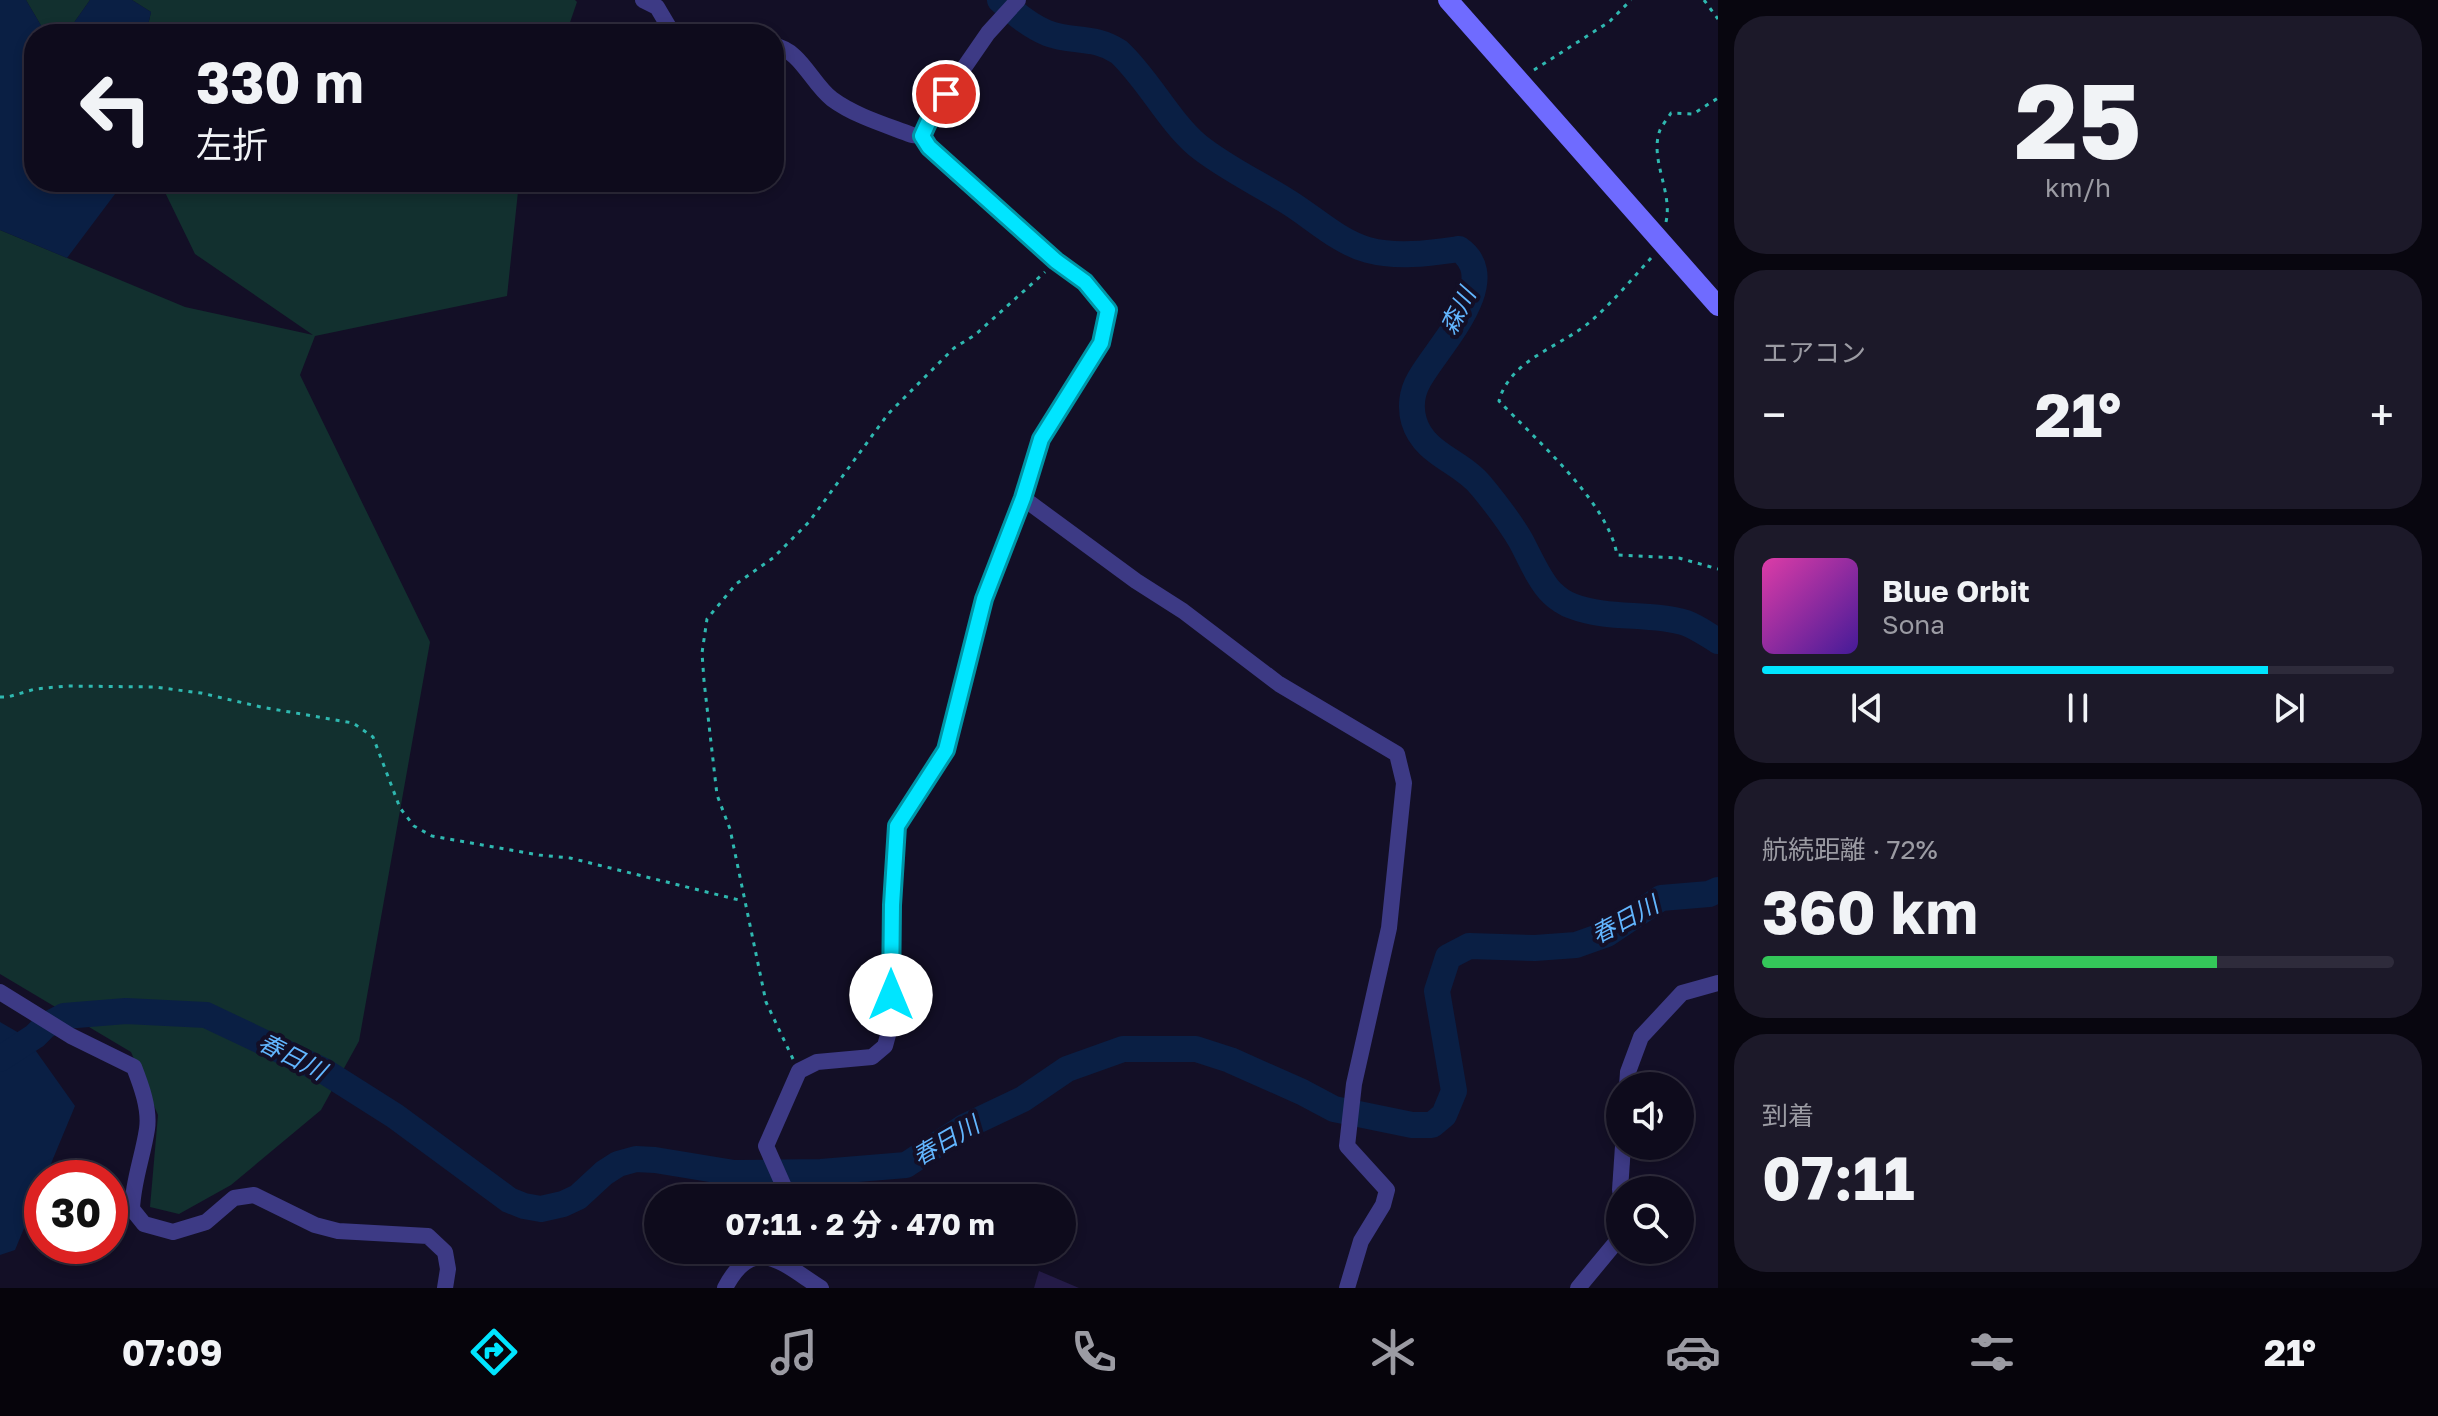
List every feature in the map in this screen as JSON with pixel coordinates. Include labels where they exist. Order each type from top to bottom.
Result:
[{"type":"street","points":[[643,0],[657,7],[667,24]]},
{"type":"street","points":[[1448,0],[1718,306]]},
{"type":"street","points":[[922,136],[932,114],[988,33],[1012,6]]},
{"type":"street","points":[[784,48],[789,49],[833,100],[850,110],[912,135],[922,136]]},
{"type":"street","points":[[782,1184],[766,1146],[799,1071],[817,1062],[872,1057],[885,1046],[891,1024],[892,905],[897,826],[946,750],[984,599],[1023,498],[1041,439],[1101,343],[1108,310],[1085,282],[1056,261],[952,170],[922,136]]},
{"type":"street","points":[[1023,498],[1136,581],[1183,611],[1279,684],[1397,754],[1404,783],[1389,928],[1354,1084],[1347,1132],[1347,1146],[1387,1190],[1383,1205],[1361,1241],[1347,1288]]},
{"type":"street","points":[[1628,1072],[1641,1037],[1682,993],[1718,983]]},
{"type":"street","points":[[0,992],[71,1036],[134,1067],[142,1087],[148,1125],[133,1188],[132,1209],[144,1224],[173,1232],[206,1222],[234,1198],[254,1195],[315,1225],[338,1231],[428,1236],[445,1252],[448,1269],[445,1288]]},
{"type":"street","points":[[1578,1288],[1606,1254]]},
{"type":"street","points":[[725,1288],[744,1264]]},
{"type":"street","points":[[787,1264],[821,1288]]},
{"type":"path","points":[[1519,80],[1609,22],[1631,0]]},
{"type":"path","points":[[1704,0],[1718,19]]},
{"type":"path","points":[[1718,98],[1693,114],[1671,113],[1660,130],[1658,149],[1669,211],[1662,242],[1650,259],[1589,323],[1551,345],[1503,385],[1499,401],[1589,497],[1614,538],[1617,555],[1679,558],[1718,569]]},
{"type":"path","points":[[799,1071],[766,1002],[730,829],[717,795],[702,653],[707,619],[736,584],[773,558],[809,522],[888,414],[954,348],[975,335],[1056,261]]},
{"type":"path","points":[[0,697],[67,686],[154,687],[201,693],[353,723],[373,737],[400,808],[414,826],[432,836],[570,858],[743,901]]},
{"type":"green space","points":[[26,0],[90,0],[73,24],[40,24]]},
{"type":"green space","points":[[132,0],[577,2],[569,24],[148,24],[151,12]]},
{"type":"green space","points":[[165,192],[518,192],[507,296],[315,336],[300,375],[430,642],[359,1041],[321,1110],[231,1185],[179,1214],[150,1207],[158,1115],[131,1052],[0,974],[0,230],[185,307],[313,335],[195,254]]},
{"type":"water","points":[[0,0],[26,0],[40,24],[24,24],[24,192],[116,192],[67,258],[0,230]]},
{"type":"water","points":[[90,0],[132,0],[151,12],[148,24],[73,24]]},
{"type":"water","points":[[0,1022],[26,1037],[75,1106],[52,1160],[24,1160],[24,1228],[15,1250],[0,1255]]},
{"type":"building","points":[[1039,1271],[1079,1288],[1034,1288]]},
{"type":"waterway","name":"森川","points":[[1000,0],[1034,27],[1047,33],[1100,43],[1119,52],[1197,145],[1346,241],[1368,250],[1391,254],[1459,249],[1471,263],[1475,278],[1463,314],[1427,366],[1415,390],[1412,410],[1419,433],[1435,450],[1482,487],[1517,534],[1543,582],[1559,599],[1572,606],[1600,613],[1686,623],[1718,641]]},
{"type":"waterway","name":"春日川","points":[[0,1059],[64,1016],[126,1011],[206,1015],[324,1071],[395,1116],[509,1200],[541,1209],[578,1197],[604,1173],[618,1164],[636,1159],[734,1173],[821,1172],[906,1165],[964,1127],[1023,1099],[1067,1069],[1123,1049],[1196,1049],[1230,1060],[1334,1109],[1412,1125],[1432,1125],[1444,1115],[1454,1091],[1437,991],[1448,957],[1469,946],[1535,948],[1576,945],[1607,934],[1661,898],[1709,894],[1718,890]]},
{"type":"route","points":[[891,995],[897,826],[946,750],[984,599],[1023,498],[1041,439],[1101,343],[1108,310],[1085,282],[1056,261],[929,147],[922,136],[946,94]]}]
